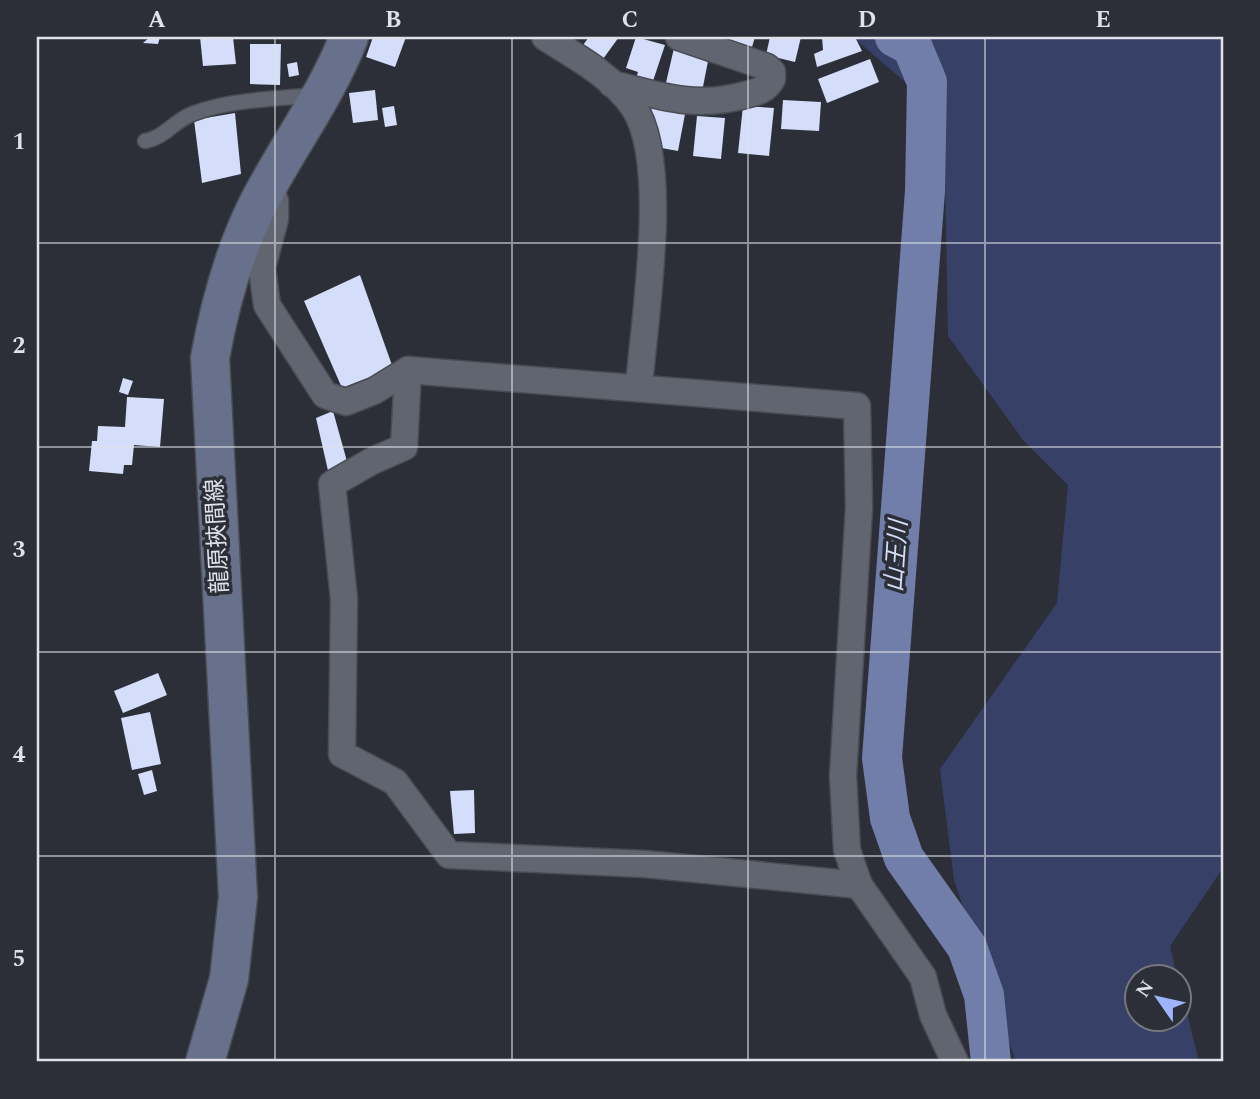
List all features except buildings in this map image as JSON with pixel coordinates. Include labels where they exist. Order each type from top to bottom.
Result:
[{"type":"main road","name":"龍原挾間線","points":[[205,1062],[229,979],[237,897],[210,358],[217,324],[241,244],[269,185],[322,95],[349,37]]},
{"type":"street","points":[[545,37],[612,84],[640,118],[649,145],[653,172],[639,387]]},
{"type":"street","points":[[612,84],[677,100],[709,103],[759,92],[772,79],[772,72],[767,66],[678,37]]},
{"type":"street","points":[[269,185],[275,201],[275,219],[262,268],[264,294],[273,318],[325,395],[346,402],[374,391],[408,370],[857,406],[859,507],[843,776],[847,850],[859,886],[923,977],[933,1015],[955,1062]]},
{"type":"street","points":[[408,370],[404,447],[372,461],[332,484],[344,599],[342,754],[395,782],[449,855],[646,864],[859,886]]},
{"type":"lane","points":[[145,141],[160,136],[182,119],[212,108],[322,95]]},
{"type":"shaded area","points":[[853,37],[1223,37],[1223,868],[1170,946],[1174,962],[1124,962],[1124,1032],[1192,1032],[1199,1062],[1016,1062],[954,880],[940,769],[1057,603],[1068,485],[1023,440],[948,336],[944,116]]},
{"type":"waterway","name":"山王川","points":[[895,37],[912,46],[927,82],[925,191],[882,758],[890,818],[904,858],[967,947],[984,995],[991,1062]]}]
